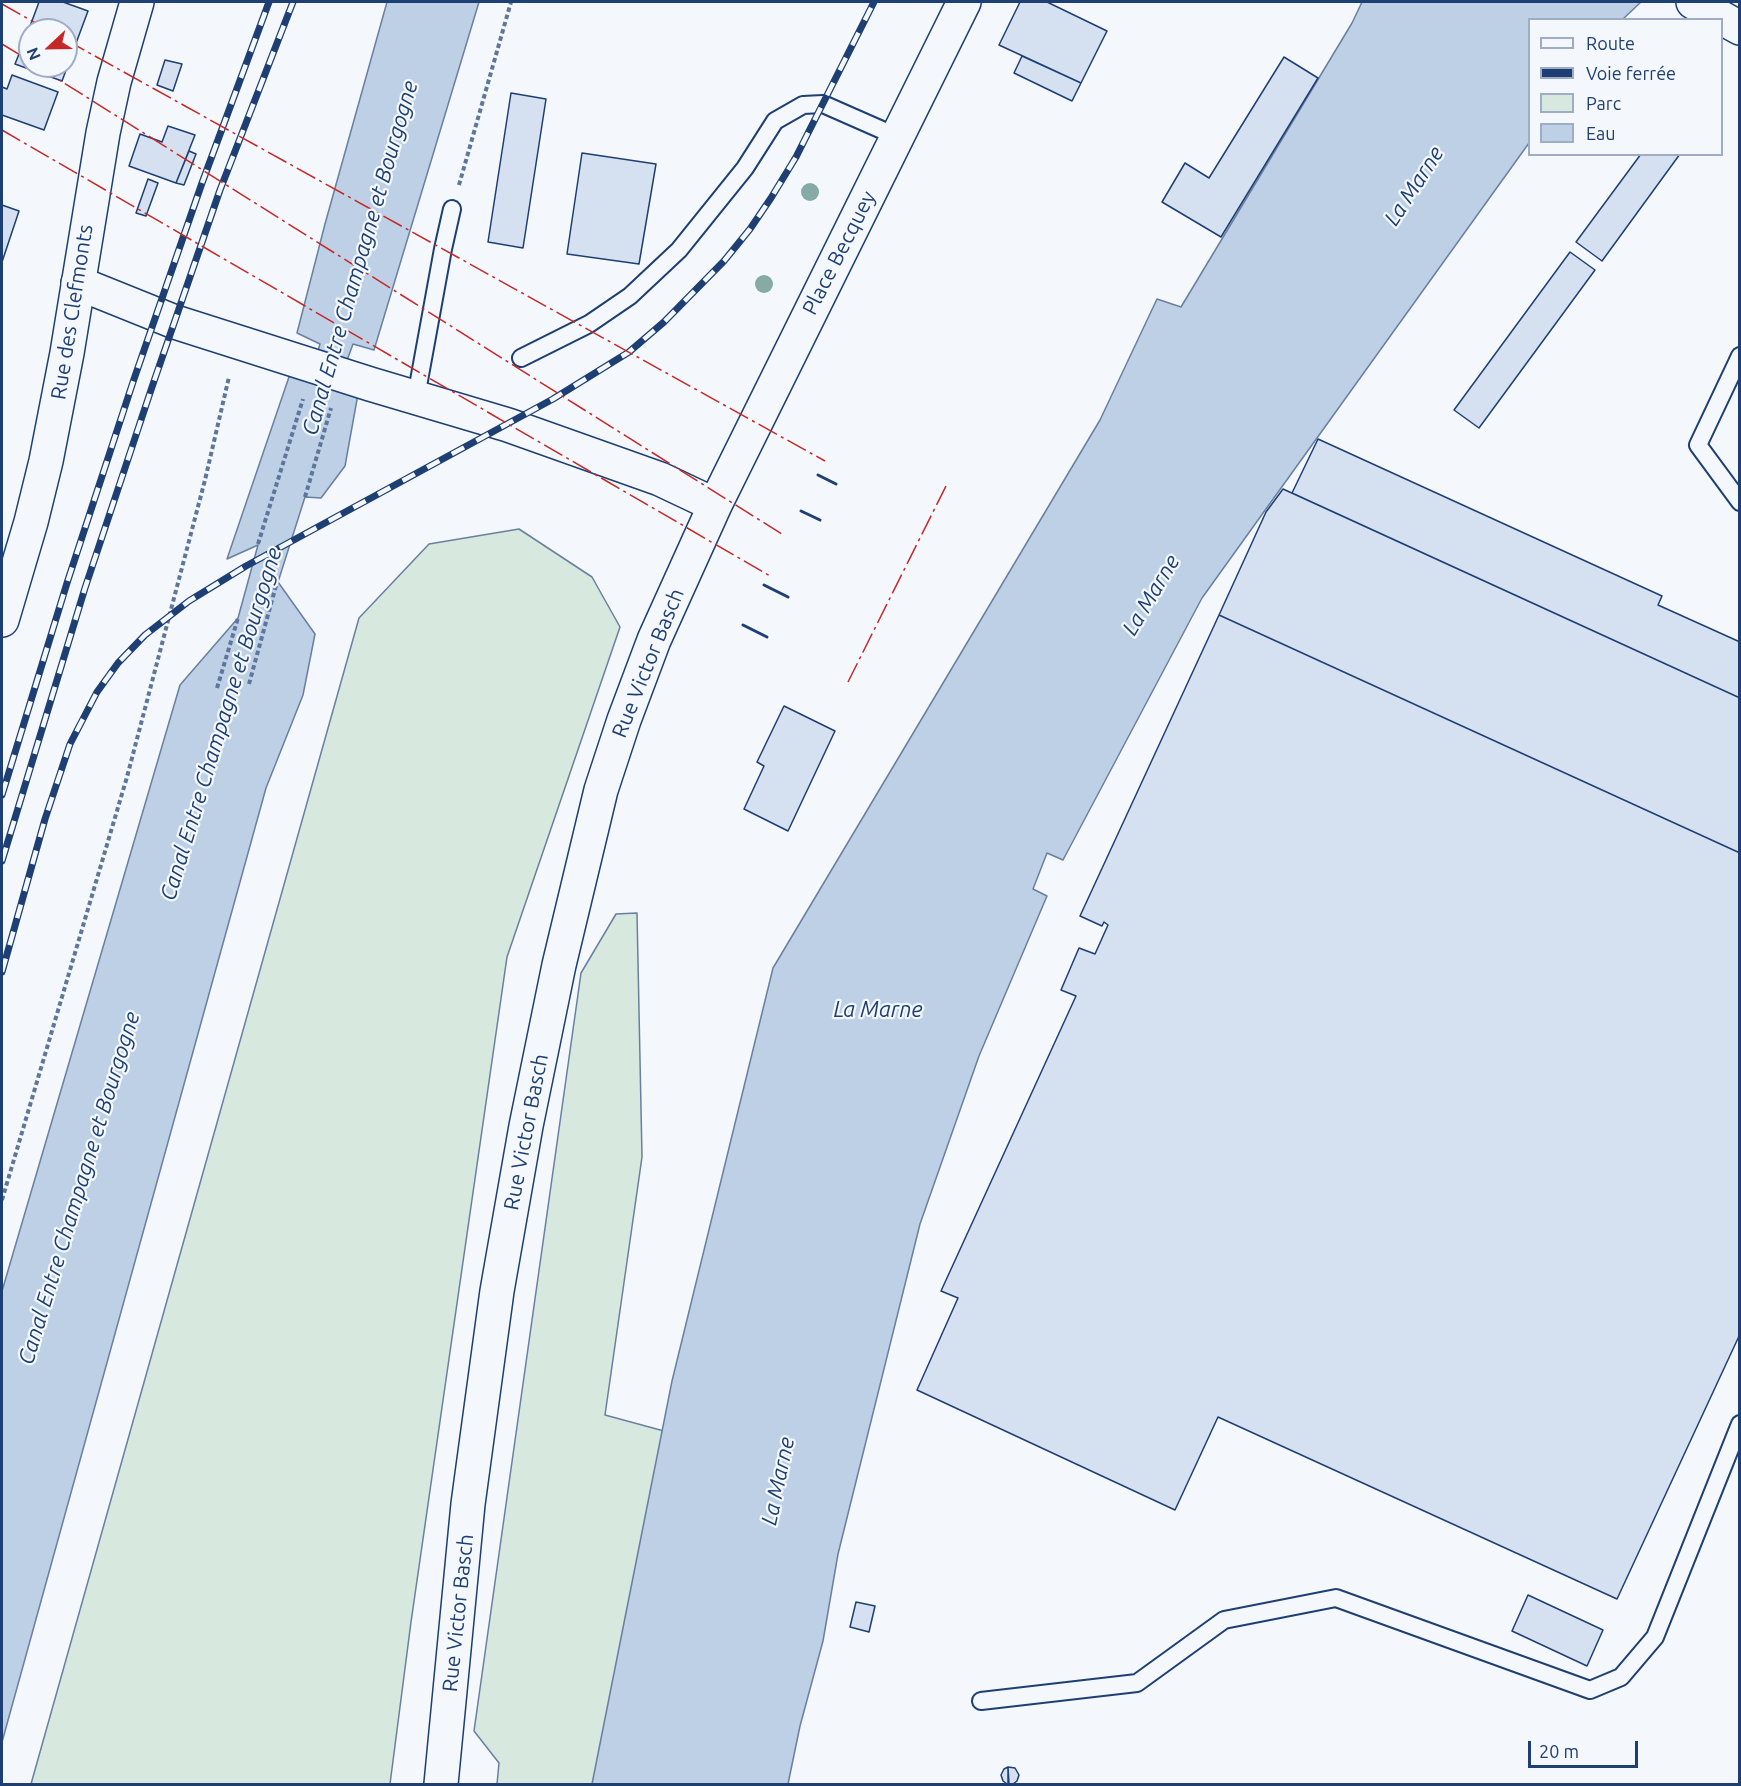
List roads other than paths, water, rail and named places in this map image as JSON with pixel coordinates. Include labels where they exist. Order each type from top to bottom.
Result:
[{"type":"street","name":"Rue des Clefmonts","points":[[2,620],[10,559],[46,461],[103,133],[114,82],[137,2]]},
{"type":"street","name":"Place Becquey","points":[[715,505],[964,2]]},
{"type":"street","points":[[1693,2],[1722,18]]},
{"type":"street","points":[[1723,19],[1740,28]]},
{"type":"street","points":[[78,283],[175,322],[237,342],[307,376],[370,384],[508,425],[649,475],[715,505]]},
{"type":"street","name":"Rue Victor Basch","points":[[441,1785],[468,1504],[497,1291],[526,1126],[559,965],[601,790],[624,720],[654,640],[715,505]]},
{"type":"lane","points":[[521,358],[589,324],[630,296],[679,250],[745,168],[776,120],[803,105],[823,104],[898,137]]},
{"type":"lane","points":[[416,397],[442,249],[452,209]]},
{"type":"lane","points":[[1740,356],[1698,445],[1740,502]]},
{"type":"lane","points":[[981,1701],[1137,1683],[1224,1620],[1336,1598],[1590,1690],[1621,1677],[1655,1637],[1740,1424]]},
{"type":"water","name":"Canal Entre Champagne et Bourgogne","points":[[387,2],[479,2],[374,350],[353,344],[338,385],[358,394],[345,466],[321,498],[305,497],[278,582],[315,634],[303,695],[266,788],[2,1742],[2,1291],[180,685],[238,618],[258,545],[227,559],[291,371],[310,377],[320,344],[297,333]]},
{"type":"water","name":"La Marne","points":[[1362,2],[1641,2],[1624,18],[1528,18],[1528,144],[1202,598],[1063,860],[1047,853],[1033,889],[1047,896],[979,1056],[920,1224],[838,1554],[823,1641],[800,1726],[788,1784],[592,1784],[672,1381],[773,968],[1100,420],[1157,299],[1181,307],[1352,23]]},
{"type":"railway","points":[[2,795],[67,583],[133,382],[202,183],[269,2]]},
{"type":"railway","points":[[2,861],[85,588],[152,387],[220,190],[293,2]]},
{"type":"railway","points":[[2,972],[45,819],[70,744],[97,692],[118,663],[145,635],[189,601],[246,566],[553,399],[629,352],[664,322],[724,261],[771,198],[796,157],[874,2]]}]
